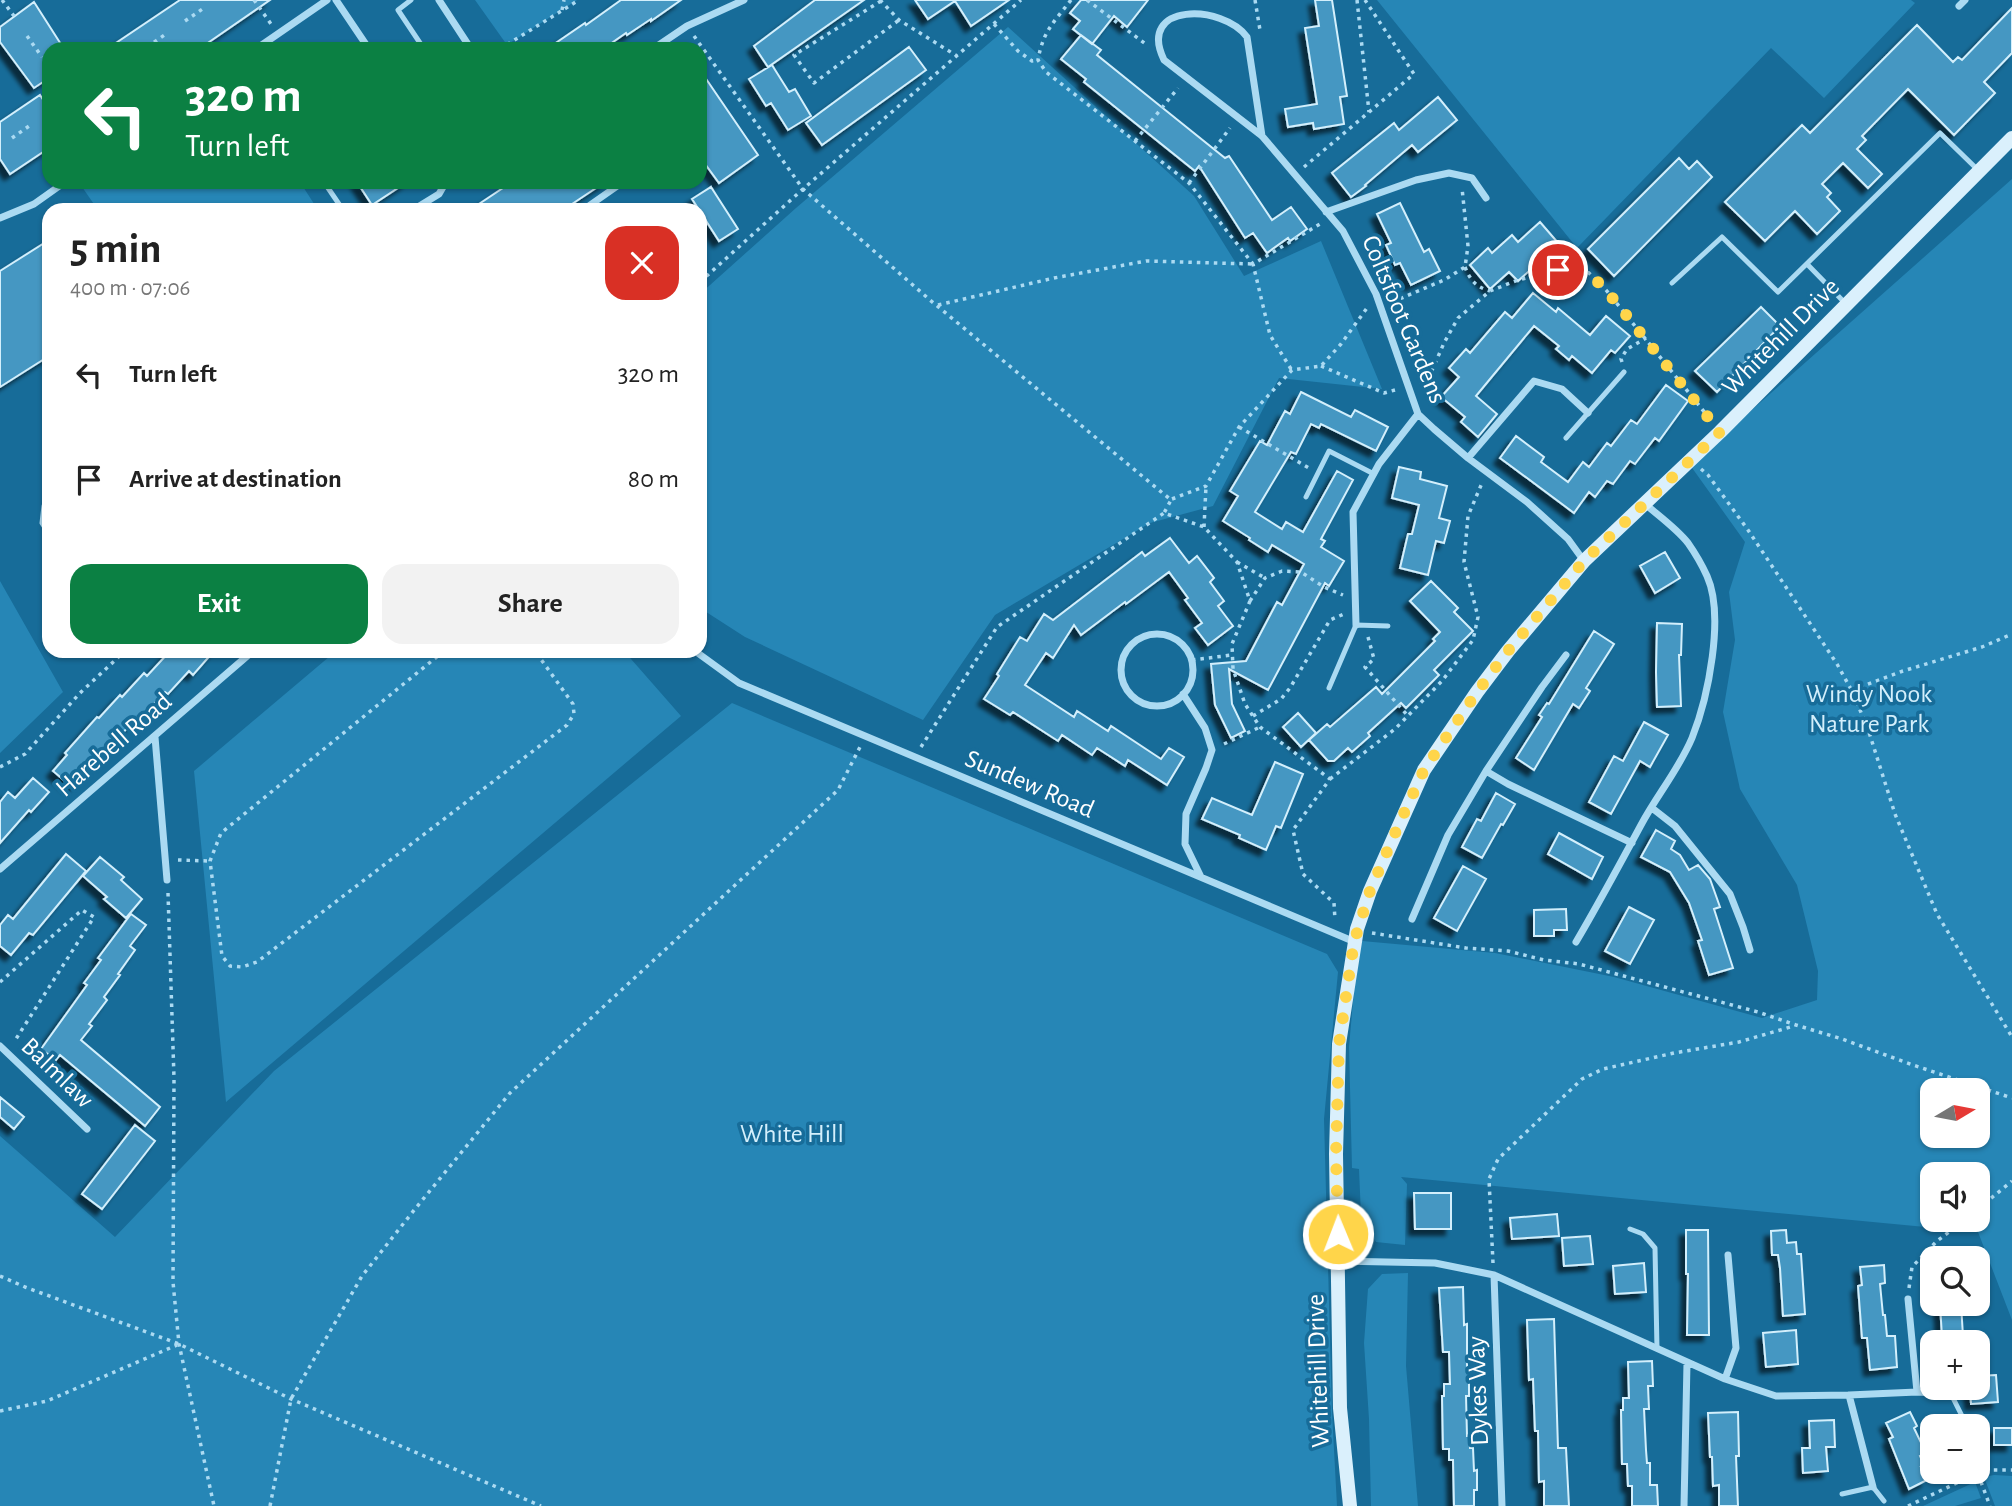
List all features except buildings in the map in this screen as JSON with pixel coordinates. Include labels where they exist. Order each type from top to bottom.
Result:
[{"type":"street","points":[[266,42],[327,0]]},
{"type":"street","points":[[336,0],[364,42]]},
{"type":"street","points":[[439,0],[466,42]]},
{"type":"street","points":[[663,42],[687,26],[744,0]]},
{"type":"street","points":[[1158,48],[1160,30],[1170,18],[1186,14],[1210,15],[1241,29],[1247,37],[1262,136]]},
{"type":"street","name":"Coltsfoot Gardens","points":[[1158,48],[1164,60],[1262,136],[1343,231],[1376,294],[1418,414],[1468,458],[1527,502],[1568,539],[1584,561]]},
{"type":"street","name":"Whitehill Drive","points":[[1350,1506],[1340,1408],[1336,1154],[1339,1044],[1356,935],[1370,891],[1424,770],[1508,651],[1584,561],[1720,432],[2012,138]]},
{"type":"street","points":[[1329,214],[1416,180],[1449,173],[1472,178],[1486,198]]},
{"type":"street","points":[[0,218],[34,204],[55,189]]},
{"type":"street","points":[[424,203],[442,189]]},
{"type":"street","points":[[593,203],[613,189]]},
{"type":"street","points":[[1468,458],[1534,381],[1562,389],[1588,413]]},
{"type":"street","points":[[1356,625],[1353,512],[1374,474],[1418,414]]},
{"type":"street","points":[[1576,942],[1692,738],[1704,700],[1715,622],[1707,578],[1688,542],[1644,504]]},
{"type":"street","points":[[1150,634],[1168,635],[1179,641],[1192,660],[1193,671],[1184,695],[1163,706],[1142,703],[1134,698],[1125,688],[1120,667],[1123,654],[1130,644],[1150,634]]},
{"type":"street","points":[[1412,919],[1448,835],[1486,771],[1566,655]]},
{"type":"street","name":"Harebell Road","points":[[0,869],[245,658]]},
{"type":"street","name":"Sundew Road","points":[[705,658],[739,682],[914,758],[1337,936],[1356,935]]},
{"type":"street","points":[[1184,695],[1205,728],[1212,750],[1186,814],[1185,844],[1201,878]]},
{"type":"street","points":[[155,737],[167,880]]},
{"type":"street","points":[[1486,771],[1508,785],[1632,843]]},
{"type":"street","points":[[1652,808],[1675,826],[1730,894],[1749,950]]},
{"type":"street","name":"Balmlaw","points":[[0,1046],[87,1129]]},
{"type":"street","points":[[1725,1379],[1736,1348],[1728,1255]]},
{"type":"street","points":[[1338,1261],[1435,1263],[1494,1275],[1687,1363],[1776,1396],[1920,1392]]},
{"type":"street","name":"Dykes Way","points":[[1494,1275],[1502,1506]]},
{"type":"street","points":[[1908,1299],[1917,1392]]},
{"type":"street","points":[[1684,1506],[1687,1363]]},
{"type":"street","points":[[1849,1395],[1872,1487]]},
{"type":"lane","points":[[411,0],[398,10],[419,42]]},
{"type":"lane","points":[[1672,283],[1722,237],[1778,292],[1940,133],[1979,171]]},
{"type":"lane","points":[[1807,264],[1846,304]]},
{"type":"lane","points":[[1566,438],[1624,372]]},
{"type":"lane","points":[[1306,497],[1329,451],[1374,474]]},
{"type":"lane","points":[[1329,688],[1356,625],[1388,626]]},
{"type":"lane","points":[[1630,1229],[1643,1234],[1655,1248],[1657,1349]]},
{"type":"lane","points":[[1842,1494],[1872,1487],[1884,1502]]},
{"type":"path","points":[[2,0],[15,16]]},
{"type":"path","points":[[254,0],[277,34]]},
{"type":"path","points":[[562,10],[564,0]]},
{"type":"path","points":[[511,42],[579,0]]},
{"type":"path","points":[[707,276],[1021,0]]},
{"type":"path","points":[[1071,0],[1041,41],[1038,60],[1046,72],[1189,183],[1253,264],[1270,335],[1292,370]]},
{"type":"path","points":[[1087,0],[1144,44],[1158,48]]},
{"type":"path","points":[[1247,37],[1260,30],[1255,0]]},
{"type":"path","points":[[1357,0],[1369,112]]},
{"type":"path","points":[[1294,176],[1414,74],[1365,0]]},
{"type":"path","points":[[899,20],[814,83],[794,55],[881,1],[899,20],[957,56]]},
{"type":"path","points":[[186,21],[204,8]]},
{"type":"path","points":[[994,24],[1018,51],[1032,61],[1038,60]]},
{"type":"path","points":[[687,26],[698,42]]},
{"type":"path","points":[[154,42],[166,34]]},
{"type":"path","points":[[27,36],[42,57]]},
{"type":"path","points":[[707,54],[803,189],[937,305],[1171,499]]},
{"type":"path","points":[[1135,141],[1186,78]]},
{"type":"path","points":[[1189,183],[1237,118]]},
{"type":"path","points":[[12,138],[32,124]]},
{"type":"path","points":[[1463,176],[1468,246],[1465,267],[1474,284],[1490,291]]},
{"type":"path","points":[[937,305],[1054,278],[1146,261],[1253,264],[1329,214]]},
{"type":"path","points":[[1321,366],[1341,344],[1376,294],[1397,300],[1444,280],[1465,267]]},
{"type":"path","points":[[1204,527],[1206,486],[1239,427],[1292,370],[1321,366],[1384,393],[1409,387],[1429,377],[1458,318],[1490,291],[1518,280],[1572,267],[1589,273],[1606,290],[1720,432]]},
{"type":"path","points":[[1624,372],[1621,359],[1627,349],[1646,338]]},
{"type":"path","points":[[1239,427],[1318,474]]},
{"type":"path","points":[[1690,459],[1708,475],[1748,530],[1837,664],[1868,729],[1895,814],[1937,914],[2012,1037]]},
{"type":"path","points":[[1337,936],[1334,903],[1303,874],[1293,830],[1330,779],[1395,729],[1442,681],[1473,640],[1478,617],[1464,562],[1468,516],[1487,472]]},
{"type":"path","points":[[914,758],[997,627],[1164,513],[1171,499],[1206,486]]},
{"type":"path","points":[[1164,513],[1204,527],[1237,562],[1265,578]]},
{"type":"path","points":[[1237,562],[1250,601]]},
{"type":"path","points":[[1330,779],[1260,727],[1245,705],[1233,669],[1232,644],[1250,601],[1265,578],[1282,571],[1301,572],[1324,587],[1356,598]]},
{"type":"path","points":[[1253,716],[1281,699],[1290,688],[1330,620],[1356,610]]},
{"type":"path","points":[[1366,625],[1374,659],[1365,667],[1408,716]]},
{"type":"path","points":[[1852,691],[1903,671],[1982,647],[2012,634]]},
{"type":"path","points":[[1192,660],[1233,655]]},
{"type":"path","points":[[0,766],[25,754],[80,692],[117,658]]},
{"type":"path","points":[[435,658],[221,833],[210,861],[222,956],[230,966],[242,968],[257,962],[567,725],[574,714],[573,704],[540,658]]},
{"type":"path","points":[[1212,750],[1260,727]]},
{"type":"path","points":[[270,1506],[291,1399],[362,1276],[510,1093],[838,790],[865,737]]},
{"type":"path","points":[[165,860],[210,861]]},
{"type":"path","points":[[167,880],[174,1078],[173,1282],[178,1344],[214,1506]]},
{"type":"path","points":[[0,982],[82,910],[94,917],[7,1052]]},
{"type":"path","points":[[1356,935],[1508,951],[1544,960],[1579,964],[1661,988],[1712,999],[1842,1039],[2012,1098]]},
{"type":"path","points":[[1494,1275],[1489,1179],[1498,1159],[1582,1079],[1603,1069],[1627,1063],[1748,1040],[1796,1026]]},
{"type":"path","points":[[1990,1199],[2012,1181]]},
{"type":"path","points":[[1908,1299],[1912,1267],[1949,1232]]},
{"type":"path","points":[[0,1276],[178,1344],[291,1399],[541,1506]]},
{"type":"path","points":[[0,1411],[47,1401],[178,1344]]},
{"type":"path","points":[[1990,1470],[2012,1470]]},
{"type":"path","points":[[1908,1506],[1953,1484]]},
{"type":"path","points":[[1982,1484],[1990,1506]]},
{"type":"green space","points":[[475,0],[577,0],[512,42],[505,42]]},
{"type":"green space","points":[[1377,0],[1911,0],[1915,3],[1824,98],[1771,48],[1577,248]]},
{"type":"green space","points":[[1008,27],[1194,196],[1244,276],[1321,241],[1382,389],[1279,378],[1213,506],[1150,523],[995,615],[923,720],[745,637],[707,613],[707,288]]},
{"type":"green space","name":"Windy Nook Nature Park","points":[[2012,179],[2012,1320],[1990,1263],[1990,1246],[1983,1246],[1978,1232],[1990,1232],[1990,1162],[1920,1162],[1920,1226],[1401,1177],[1407,1184],[1405,1245],[1376,1242],[1361,1216],[1359,1169],[1352,1168],[1349,1047],[1357,956],[1362,941],[1495,953],[1614,977],[1762,1018],[1817,1000],[1818,971],[1797,885],[1740,789],[1723,712],[1735,640],[1729,592],[1745,542],[1690,465]]},
{"type":"green space","points":[[83,189],[304,189],[314,203],[93,203]]},
{"type":"green space","points":[[0,581],[63,692],[0,753]]},
{"type":"green space","points":[[328,658],[630,658],[681,716],[226,1102],[194,771]]},
{"type":"green space","name":"White Hill","points":[[732,703],[1327,954],[1338,972],[1324,1119],[1337,1506],[0,1506],[0,1136],[115,1237],[274,1071]]},
{"type":"green space","points":[[1408,1273],[1406,1366],[1418,1506],[1371,1506],[1364,1343],[1368,1289],[1382,1274]]},
{"type":"green space","points":[[1990,1476],[2012,1476],[2012,1506],[1995,1506],[1987,1484],[1990,1484]]},
{"type":"green space","points":[[1971,1484],[1976,1484],[1981,1498],[1955,1506],[1923,1506]]},
{"type":"route","points":[[1338,1234],[1336,1154],[1339,1044],[1354,942],[1370,891],[1424,770],[1508,651],[1584,561],[1720,432],[1606,290],[1589,273],[1572,267],[1558,270]]}]
